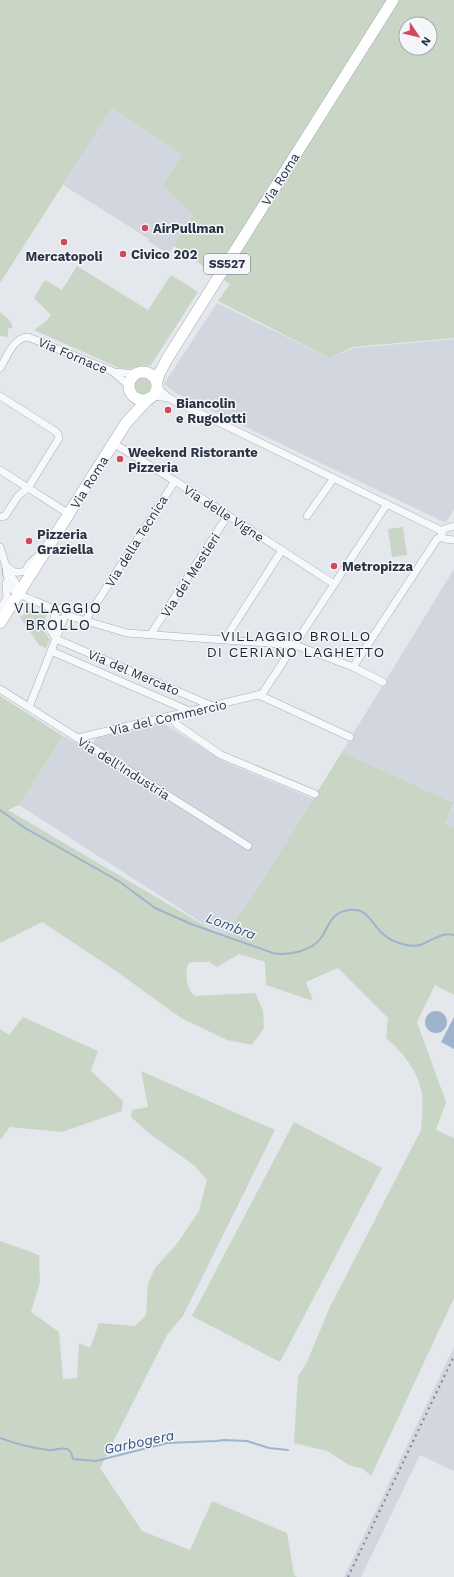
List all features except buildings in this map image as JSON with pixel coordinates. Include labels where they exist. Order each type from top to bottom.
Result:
[{"type":"main road","name":"Via Roma","points":[[0,623],[112,444],[126,423],[154,391],[159,374],[167,359],[393,0]]},
{"type":"main road","name":"Via Roma","points":[[140,373],[154,368],[167,359]]},
{"type":"main road","name":"SS527","points":[[130,390],[130,380],[140,373]]},
{"type":"main road","points":[[130,390],[139,399],[154,391],[154,377],[140,373]]},
{"type":"main road","name":"Via Roma","points":[[126,423],[132,405],[130,390]]},
{"type":"street","name":"Via Fornace","points":[[0,368],[16,341],[23,337],[28,337],[66,351],[114,372],[140,373]]},
{"type":"street","name":"Via Fornace","points":[[114,372],[130,390]]},
{"type":"street","points":[[154,391],[388,504],[442,534],[446,539],[454,540]]},
{"type":"street","points":[[0,396],[58,434],[57,441],[28,488],[18,496],[5,516],[0,517]]},
{"type":"street","name":"Via delle Vigne","points":[[112,444],[228,515],[334,584]]},
{"type":"street","points":[[0,470],[69,514]]},
{"type":"street","points":[[307,516],[334,478]]},
{"type":"street","name":"Via della Tecnica","points":[[85,622],[174,481]]},
{"type":"street","points":[[259,695],[265,691],[388,504]]},
{"type":"street","name":"Via dei Mestieri","points":[[151,634],[228,515]]},
{"type":"street","points":[[353,667],[437,539],[454,526]]},
{"type":"street","points":[[0,547],[10,587],[13,591],[55,614]]},
{"type":"street","points":[[6,569],[19,573],[25,571],[30,563],[45,550]]},
{"type":"street","points":[[225,639],[282,550]]},
{"type":"street","points":[[0,609],[7,598],[5,580],[6,569]]},
{"type":"street","points":[[29,707],[65,617],[66,611],[63,609],[59,609],[55,614],[50,629],[56,639]]},
{"type":"street","points":[[65,617],[127,633],[295,644],[353,667],[383,682]]},
{"type":"street","name":"Via del Mercato","points":[[56,639],[212,706]]},
{"type":"street","name":"Via del Mercato","points":[[51,651],[189,711]]},
{"type":"street","name":"Via dell'Industria","points":[[0,689],[248,846]]},
{"type":"street","points":[[259,695],[350,737]]},
{"type":"street","name":"Via del Commercio","points":[[78,738],[259,695]]},
{"type":"street","points":[[171,716],[176,724],[221,755],[314,794]]},
{"type":"shaded area","points":[[112,108],[182,154],[163,185],[193,216],[169,254],[148,241],[149,239],[63,185]]},
{"type":"shaded area","points":[[217,303],[330,358],[355,348],[454,339],[454,509],[446,523],[177,394],[164,384]]},
{"type":"shaded area","points":[[454,569],[454,803],[342,752]]},
{"type":"shaded area","points":[[161,722],[220,760],[313,799],[261,883],[224,937],[19,805],[63,736],[90,750],[96,738]]},
{"type":"shaded area","points":[[454,805],[454,828],[445,824]]},
{"type":"shaded area","points":[[454,1347],[454,1471],[420,1455],[361,1577],[344,1577]]},
{"type":"green space","points":[[0,0],[454,0],[454,338],[353,347],[330,358],[218,301],[230,284],[174,246],[193,216],[163,185],[182,154],[112,108],[0,283]]},
{"type":"green space","points":[[77,266],[148,310],[171,275],[198,292],[151,365],[127,369],[119,368],[34,330],[45,322],[51,315],[34,298],[45,280],[62,290]]},
{"type":"green space","points":[[0,312],[10,321],[13,327],[8,329],[8,337],[0,336]]},
{"type":"green space","points":[[139,377],[147,377],[152,382],[150,393],[147,395],[139,395],[134,390],[134,382]]},
{"type":"green space","points":[[403,527],[407,555],[392,557],[388,529]]},
{"type":"green space","points":[[30,611],[48,611],[42,628],[50,640],[46,648],[39,645],[20,617]]},
{"type":"green space","points":[[0,696],[63,736],[19,805],[8,810],[224,937],[261,883],[342,752],[454,803],[445,824],[454,828],[454,995],[435,985],[417,1022],[446,1102],[436,1130],[454,1138],[454,1298],[371,1476],[363,1469],[349,1465],[327,1451],[294,1443],[298,1376],[306,1364],[330,1307],[421,1130],[422,1099],[421,1089],[416,1074],[398,1049],[386,1038],[388,1018],[338,968],[306,982],[313,1001],[266,985],[265,962],[239,954],[217,967],[209,962],[212,956],[208,962],[193,962],[188,964],[188,986],[195,996],[255,993],[263,1010],[264,1028],[252,1045],[227,1040],[181,1018],[116,971],[42,922],[0,943]]},
{"type":"green space","points":[[23,1017],[98,1051],[91,1071],[123,1101],[122,1111],[62,1132],[10,1127],[0,1140],[0,1029],[9,1035]]},
{"type":"green space","points":[[141,1071],[275,1130],[183,1316],[167,1335],[100,1468],[142,1531],[190,1550],[212,1501],[287,1533],[294,1575],[297,1577],[0,1577],[0,1241],[39,1255],[40,1282],[31,1312],[59,1332],[63,1379],[77,1378],[79,1343],[90,1348],[99,1323],[135,1326],[146,1315],[148,1284],[155,1268],[176,1245],[199,1211],[207,1180],[195,1166],[150,1134],[131,1117],[132,1110],[148,1107]]},
{"type":"green space","points":[[294,1122],[382,1168],[280,1362],[192,1316]]},
{"type":"water","points":[[436,1011],[444,1014],[447,1022],[444,1030],[436,1033],[428,1030],[425,1022],[428,1014]]},
{"type":"water","points":[[454,1017],[454,1049],[441,1042]]},
{"type":"waterway","name":"Lombra","points":[[0,810],[25,828],[120,882],[155,908],[191,924],[273,953],[286,954],[299,952],[312,946],[321,938],[335,916],[344,911],[351,910],[362,912],[370,918],[385,935],[394,941],[412,946],[424,944],[445,934],[454,935]]},
{"type":"waterway","name":"Garbogera","points":[[0,1438],[18,1444],[42,1449],[67,1449],[72,1454],[73,1459],[96,1461],[167,1443],[224,1440],[247,1441],[269,1448],[288,1450]]},
{"type":"railway","points":[[348,1577],[454,1356]]},
{"type":"place","name":"AirPullman","points":[[145,228]]},
{"type":"place","name":"Mercatopoli","points":[[64,242]]},
{"type":"place","name":"Civico 202","points":[[123,254]]},
{"type":"place","name":"Biancolin e Rugolotti","points":[[168,410]]},
{"type":"place","name":"Weekend Ristorante Pizzeria","points":[[120,459]]},
{"type":"place","name":"Pizzeria Graziella","points":[[29,541]]},
{"type":"place","name":"Metropizza","points":[[334,566]]},
{"type":"district","name":"VILLAGGIO BROLLO","points":[[58,616]]},
{"type":"district","name":"VILLAGGIO BROLLO DI CERIANO LAGHETTO","points":[[296,644]]}]
